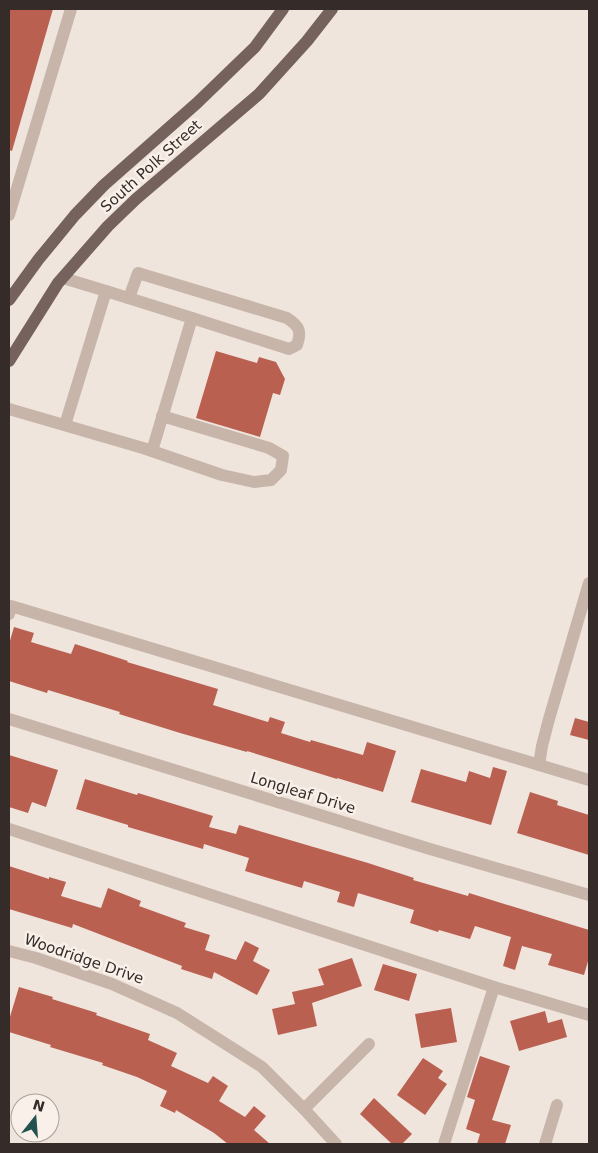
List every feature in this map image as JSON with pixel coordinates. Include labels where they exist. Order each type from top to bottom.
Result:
[{"type":"main road","name":"South Polk Street","points":[[9,300],[38,260],[75,215],[104,184],[197,103],[255,48],[283,9]]},
{"type":"main road","name":"South Polk Street","points":[[9,361],[58,283],[108,226],[136,199],[259,94],[307,41],[332,9]]},
{"type":"street","points":[[9,215],[71,9]]},
{"type":"street","points":[[63,278],[289,349],[297,345],[300,336],[295,324],[287,318],[138,273],[129,298]]},
{"type":"street","points":[[65,425],[106,291]]},
{"type":"street","points":[[152,451],[192,318]]},
{"type":"street","points":[[9,409],[152,451],[222,475],[254,482],[271,480],[281,470],[283,456],[269,448],[162,416]]},
{"type":"street","points":[[539,765],[549,719],[589,583]]},
{"type":"street","points":[[9,614],[11,606],[589,780]]},
{"type":"street","name":"Longleaf Drive","points":[[9,719],[430,849],[589,895]]},
{"type":"street","points":[[9,829],[494,987],[589,1015]]},
{"type":"street","name":"Woodridge Drive","points":[[9,951],[112,984],[177,1012],[262,1067],[336,1144]]},
{"type":"street","points":[[444,1144],[494,987]]},
{"type":"street","points":[[304,1109],[369,1044]]},
{"type":"street","points":[[545,1144],[557,1105]]},
{"type":"building","points":[[9,9],[53,9],[12,151],[9,150]]},
{"type":"building","points":[[216,351],[257,363],[259,357],[276,362],[285,379],[280,395],[273,393],[260,437],[196,418]]},
{"type":"building","points":[[14,627],[34,633],[31,642],[71,654],[75,644],[127,662],[218,689],[213,705],[268,722],[270,717],[285,722],[281,733],[363,755],[367,742],[396,751],[383,792],[180,733],[48,690],[47,693],[9,681],[9,644]]},
{"type":"building","points":[[575,718],[589,722],[589,740],[570,735]]},
{"type":"building","points":[[9,755],[58,770],[46,807],[32,802],[28,813],[9,807]]},
{"type":"building","points":[[493,767],[507,771],[491,825],[411,802],[421,769],[466,782],[469,771],[490,778]]},
{"type":"building","points":[[85,779],[213,816],[209,827],[236,834],[239,825],[368,863],[414,878],[413,880],[468,896],[469,893],[589,930],[589,958],[584,975],[548,965],[552,954],[522,946],[515,970],[503,966],[511,937],[475,926],[470,939],[439,930],[438,932],[410,923],[414,910],[358,893],[354,907],[337,902],[340,892],[304,881],[302,888],[245,871],[249,858],[204,844],[203,849],[128,827],[128,825],[76,809]]},
{"type":"building","points":[[530,792],[558,801],[557,805],[589,815],[589,855],[517,833]]},
{"type":"building","points":[[9,866],[49,879],[49,877],[66,882],[61,896],[101,908],[108,888],[141,901],[139,906],[186,923],[184,927],[210,935],[205,950],[236,960],[245,941],[259,948],[253,961],[270,970],[257,995],[214,972],[212,979],[181,969],[182,966],[73,924],[72,928],[9,909]]},
{"type":"building","points":[[352,958],[362,986],[312,1003],[317,1026],[278,1035],[272,1009],[295,1004],[292,992],[324,985],[318,969]]},
{"type":"building","points":[[383,964],[417,974],[409,1001],[374,990]]},
{"type":"building","points":[[19,987],[53,997],[52,999],[97,1013],[96,1015],[150,1034],[148,1040],[177,1053],[171,1066],[208,1083],[213,1076],[228,1086],[219,1101],[245,1117],[254,1106],[266,1116],[254,1130],[270,1144],[228,1144],[214,1133],[176,1110],[175,1113],[160,1106],[167,1091],[137,1077],[102,1065],[103,1063],[9,1032],[9,1020]]},
{"type":"building","points":[[451,1008],[457,1042],[421,1048],[415,1014]]},
{"type":"building","points":[[545,1011],[548,1023],[562,1019],[567,1037],[519,1051],[510,1021]]},
{"type":"building","points":[[480,1056],[510,1066],[492,1120],[511,1125],[505,1144],[477,1144],[480,1134],[466,1129],[475,1100],[467,1097]]},
{"type":"building","points":[[423,1058],[443,1071],[438,1078],[447,1084],[425,1115],[397,1095]]},
{"type":"building","points":[[374,1098],[412,1134],[402,1144],[392,1144],[360,1114]]}]
